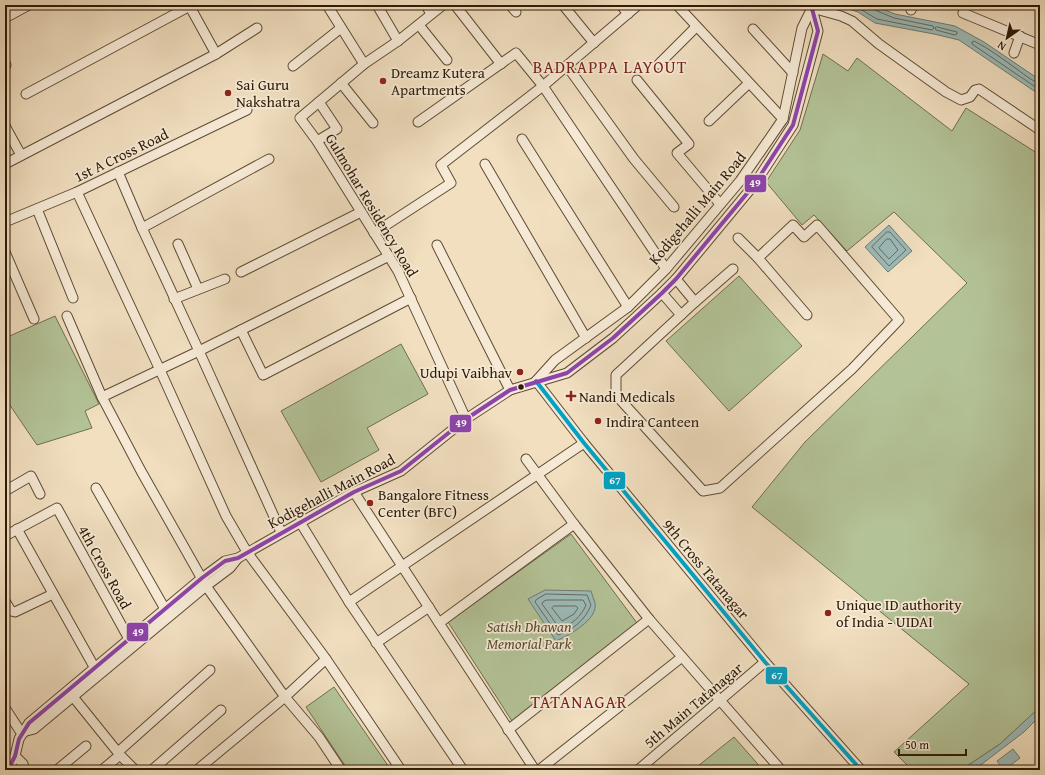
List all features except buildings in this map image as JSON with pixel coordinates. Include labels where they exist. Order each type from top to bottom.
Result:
[{"type":"street","points":[[5,18],[29,5]]},
{"type":"street","points":[[26,94],[189,5],[216,54]]},
{"type":"street","points":[[327,5],[364,64]]},
{"type":"street","points":[[377,5],[398,41]]},
{"type":"street","points":[[426,5],[431,14]]},
{"type":"street","points":[[317,141],[337,129],[319,102],[364,64],[398,41],[443,5]]},
{"type":"street","points":[[455,5],[501,64]]},
{"type":"street","points":[[564,5],[594,43]]},
{"type":"street","points":[[621,5],[628,14]]},
{"type":"street","points":[[374,233],[451,183],[441,164],[543,86],[638,5]]},
{"type":"street","points":[[677,5],[783,119]]},
{"type":"street","points":[[966,5],[963,13],[1040,45]]},
{"type":"street","points":[[811,7],[852,21],[879,44],[946,92],[961,100],[970,97],[975,90],[979,89],[1040,130]]},
{"type":"street","name":"Kodigehalli Main Road","points":[[536,381],[555,360],[628,307],[666,269],[728,195],[758,156],[783,119],[802,28],[811,7]]},
{"type":"street","name":"Kodigehalli Main Road","points":[[8,770],[15,756],[19,738],[29,723],[70,693],[230,568],[238,558],[354,492],[401,471],[466,419],[510,390],[567,373],[613,338],[662,293],[676,279],[754,185],[793,125],[818,32],[811,7]]},
{"type":"street","points":[[418,25],[447,60]]},
{"type":"street","points":[[659,64],[696,27]]},
{"type":"street","points":[[5,164],[216,54],[257,28]]},
{"type":"street","points":[[293,66],[341,28]]},
{"type":"street","points":[[753,29],[793,73]]},
{"type":"street","points":[[1014,53],[1020,36]]},
{"type":"street","points":[[418,122],[516,53],[543,86],[666,269]]},
{"type":"street","points":[[566,66],[634,159],[674,207]]},
{"type":"street","points":[[637,80],[689,144],[677,153],[720,204]]},
{"type":"street","points":[[341,83],[373,123]]},
{"type":"street","points":[[709,121],[749,83]]},
{"type":"street","name":"Gulmohar Residency Road","points":[[319,102],[300,118],[317,141],[398,271],[466,419]]},
{"type":"street","name":"1st A Cross Road","points":[[5,222],[77,192],[247,110]]},
{"type":"street","points":[[5,126],[21,155]]},
{"type":"street","points":[[522,139],[628,307]]},
{"type":"street","points":[[142,228],[269,159]]},
{"type":"street","points":[[485,164],[586,338]]},
{"type":"street","points":[[118,172],[174,299],[282,532]]},
{"type":"street","points":[[77,192],[226,516],[247,552],[326,659],[401,770]]},
{"type":"street","points":[[728,195],[738,205]]},
{"type":"street","points":[[37,209],[73,298]]},
{"type":"street","points":[[241,272],[361,212]]},
{"type":"street","points":[[733,269],[616,375],[616,395],[703,491],[720,488],[852,369],[899,320],[817,225],[804,237],[793,225],[758,258]]},
{"type":"street","points":[[738,238],[758,258],[807,315]]},
{"type":"street","points":[[178,244],[198,289]]},
{"type":"street","points":[[437,245],[510,390]]},
{"type":"street","points":[[5,252],[34,319]]},
{"type":"street","points":[[102,397],[199,351],[389,256]]},
{"type":"street","points":[[174,299],[225,279]]},
{"type":"street","points":[[676,279],[696,302]]},
{"type":"street","points":[[662,293],[681,315]]},
{"type":"street","points":[[241,330],[263,375],[411,298]]},
{"type":"street","points":[[67,316],[102,397],[141,471],[206,586],[285,697],[319,736],[340,770]]},
{"type":"street","name":"9th Cross Tatanagar","points":[[536,381],[584,443],[765,662],[861,770]]},
{"type":"street","points":[[349,602],[584,443]]},
{"type":"street","points":[[526,459],[574,524],[649,619],[721,700],[780,770]]},
{"type":"street","points":[[5,491],[31,476],[40,494]]},
{"type":"street","points":[[96,488],[165,608]]},
{"type":"street","points":[[354,492],[535,770]]},
{"type":"street","name":"4th Cross Road","points":[[17,529],[57,508],[129,639]]},
{"type":"street","points":[[300,522],[349,602],[463,770]]},
{"type":"street","points":[[439,623],[574,524]]},
{"type":"street","points":[[5,536],[17,529],[97,671]]},
{"type":"street","name":"Kodigehalli Main Road","points":[[97,671],[129,639],[202,578],[225,561],[238,558]]},
{"type":"street","points":[[5,601],[10,611],[15,612],[53,594]]},
{"type":"street","points":[[376,643],[428,607]]},
{"type":"street","points":[[508,730],[649,619]]},
{"type":"street","points":[[539,770],[682,657]]},
{"type":"street","points":[[197,770],[285,697],[326,659]]},
{"type":"street","name":"5th Main Tatanagar","points":[[638,770],[765,662]]},
{"type":"street","points":[[102,770],[210,670]]},
{"type":"street","points":[[70,693],[119,753],[135,770]]},
{"type":"street","points":[[5,708],[23,733]]},
{"type":"street","points":[[152,770],[221,710]]},
{"type":"street","points":[[57,770],[86,746]]},
{"type":"street","points":[[15,756],[23,764],[25,770]]},
{"type":"green space","points":[[823,54],[848,71],[857,58],[952,131],[966,108],[1040,155],[1040,707],[1000,744],[961,770],[912,770],[894,752],[969,684],[752,507],[805,442],[967,283],[894,212],[847,251],[814,215],[802,225],[766,182],[800,130]]},
{"type":"green space","points":[[739,276],[802,346],[729,411],[666,341]]},
{"type":"green space","points":[[55,316],[99,404],[85,411],[92,428],[37,445],[5,398],[5,338]]},
{"type":"green space","points":[[401,344],[428,394],[367,428],[379,450],[321,482],[281,411]]},
{"type":"green space","name":"Satish Dhawan Memorial Park","points":[[571,534],[637,623],[512,721],[448,622]]},
{"type":"green space","points":[[334,687],[391,770],[348,770],[306,707]]},
{"type":"green space","points":[[734,737],[763,770],[693,770]]},
{"type":"water","points":[[837,5],[872,5],[895,14],[955,26],[984,42],[1040,80],[1040,95],[959,40],[875,23],[858,12]]},
{"type":"water","points":[[889,225],[912,251],[888,272],[865,247]]},
{"type":"water","points":[[545,590],[591,591],[595,603],[595,609],[592,615],[582,626],[556,641],[528,599]]},
{"type":"water","points":[[1040,707],[1040,716],[1024,732],[974,770],[961,770],[1000,744]]},
{"type":"water","points":[[1013,749],[1020,758],[1004,770],[997,761]]},
{"type":"transit line","name":"49","points":[[8,770],[15,756],[19,739],[29,723],[202,578],[225,561],[238,558],[354,492],[401,471],[466,419],[510,390],[567,373],[613,338],[662,293],[676,279],[754,185],[793,125],[818,31],[811,5]]},
{"type":"transit line","name":"67","points":[[536,381],[584,443],[765,662],[861,770]]},
{"type":"place","name":"Dreamz Kutera Apartments","points":[[383,81]]},
{"type":"place","name":"Sai Guru Nakshatra","points":[[228,93]]},
{"type":"place","name":"Udupi Vaibhav","points":[[520,372]]},
{"type":"place","name":"Nandi Medicals","points":[[571,396]]},
{"type":"place","name":"Indira Canteen","points":[[598,421]]},
{"type":"place","name":"Bangalore Fitness Center (BFC)","points":[[370,503]]},
{"type":"place","name":"Unique ID authority of India - UIDAI","points":[[828,613]]},
{"type":"district","name":"BADRAPPA LAYOUT","points":[[610,66]]},
{"type":"district","name":"TATANAGAR","points":[[579,701]]}]
